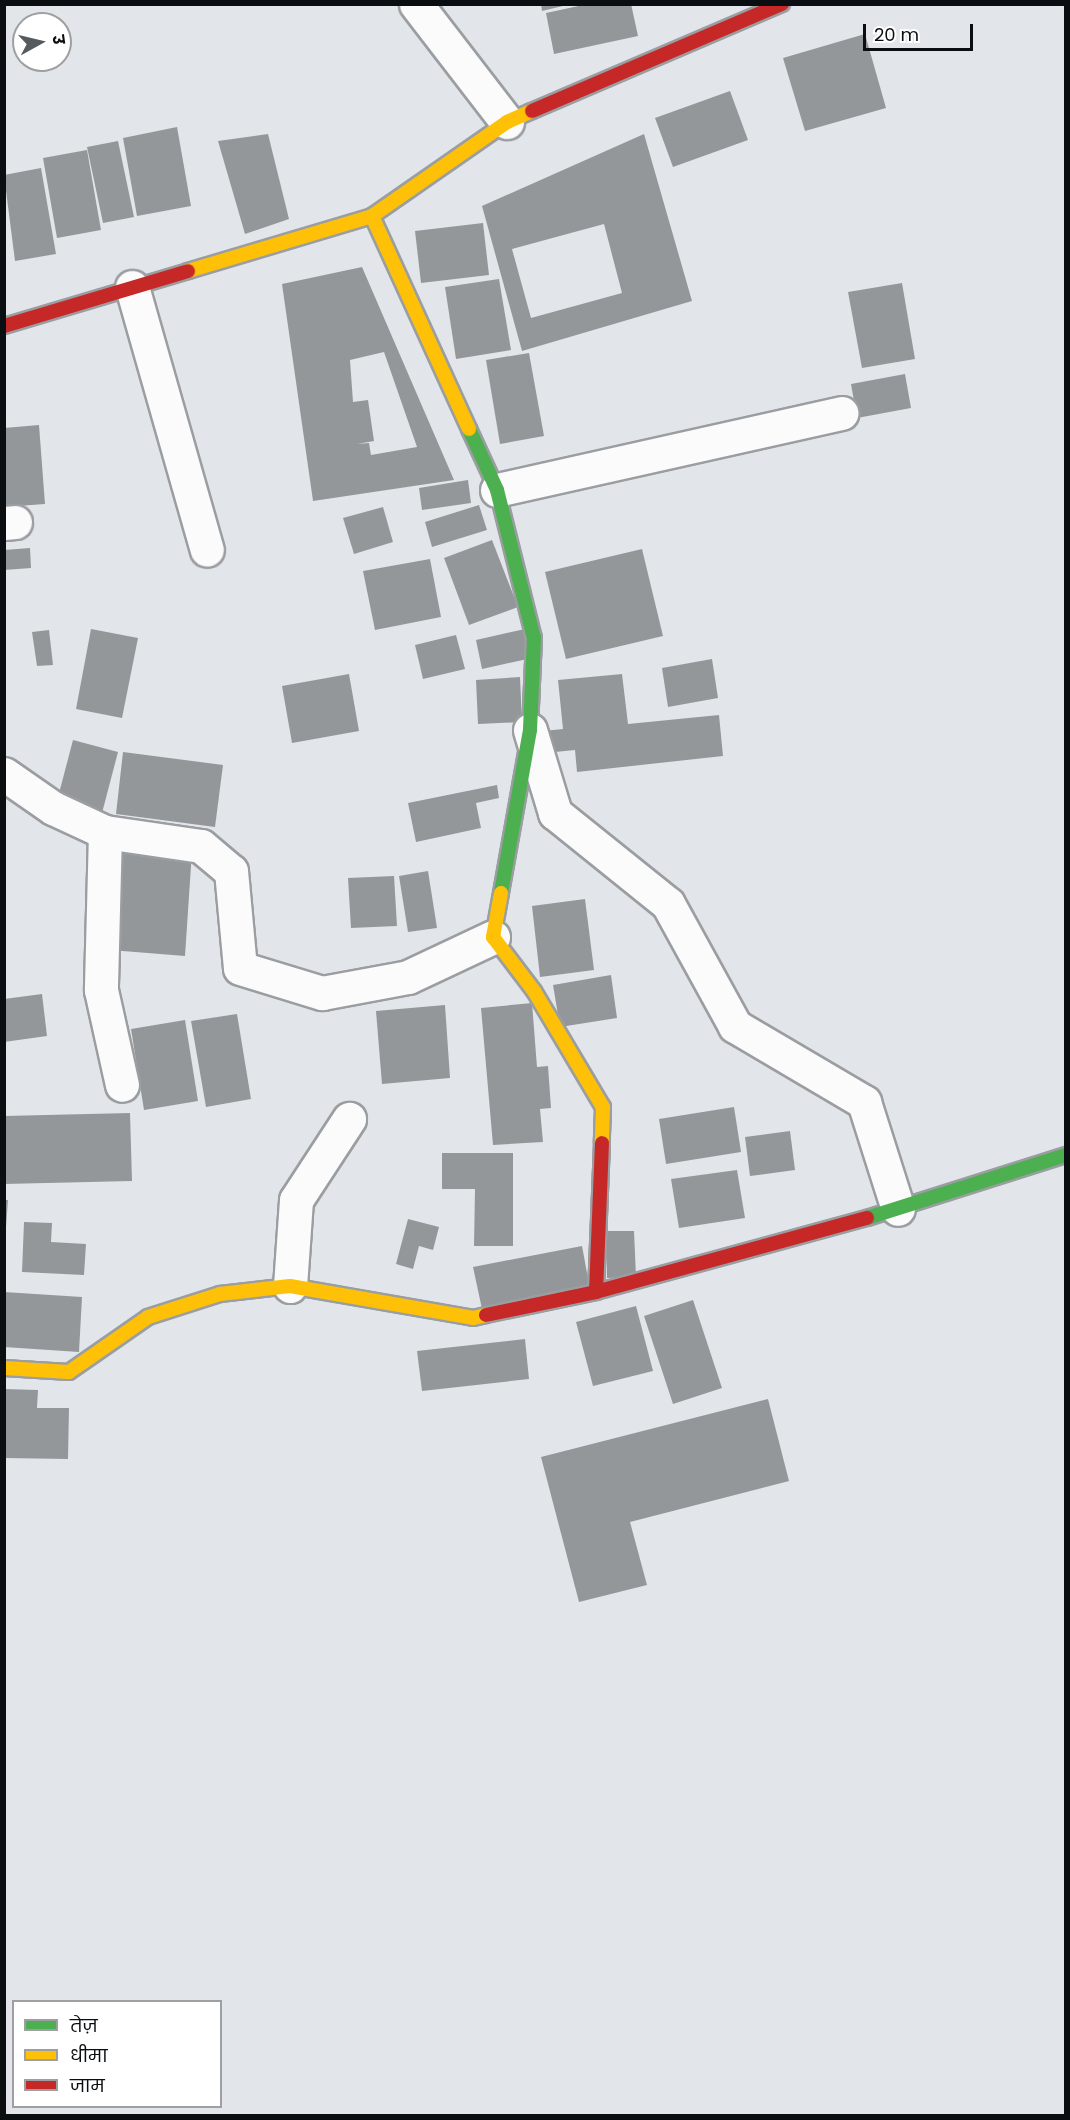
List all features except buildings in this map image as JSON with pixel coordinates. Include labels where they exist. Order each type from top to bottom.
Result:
[{"type":"street","points":[[416,4],[507,122]]},
{"type":"street","points":[[4,326],[372,216],[507,122],[782,4]]},
{"type":"street","points":[[372,216],[497,490],[534,638],[530,730],[494,937],[534,991],[603,1107],[596,1292]]},
{"type":"street","points":[[132,287],[207,550]]},
{"type":"street","points":[[497,490],[841,413]]},
{"type":"street","points":[[530,730],[555,813],[668,904],[735,1026],[864,1102],[898,1209]]},
{"type":"street","points":[[4,774],[53,808],[105,832],[201,846],[231,871],[240,968],[322,993],[408,977],[494,937]]},
{"type":"street","points":[[105,832],[101,990],[122,1085]]},
{"type":"street","points":[[290,1286],[296,1200],[349,1119]]},
{"type":"street","points":[[4,1368],[69,1372],[148,1317],[220,1294],[290,1286],[472,1318],[596,1292],[898,1209],[1065,1155]]},
{"type":"traffic: fast","points":[[469,429],[497,490],[534,638],[530,730],[501,893]]},
{"type":"traffic: fast","points":[[867,1218],[1066,1155]]},
{"type":"traffic: slow","points":[[188,271],[372,216],[507,122],[532,111]]},
{"type":"traffic: slow","points":[[372,216],[469,429]]},
{"type":"traffic: slow","points":[[501,893],[493,937],[534,991],[603,1107],[602,1143]]},
{"type":"traffic: slow","points":[[4,1368],[69,1372],[148,1317],[220,1294],[290,1286],[473,1318],[486,1315]]},
{"type":"traffic: jam","points":[[532,111],[782,4]]},
{"type":"traffic: jam","points":[[4,326],[188,271]]},
{"type":"traffic: jam","points":[[596,1292],[602,1143]]},
{"type":"traffic: jam","points":[[486,1315],[596,1292],[867,1218]]}]
